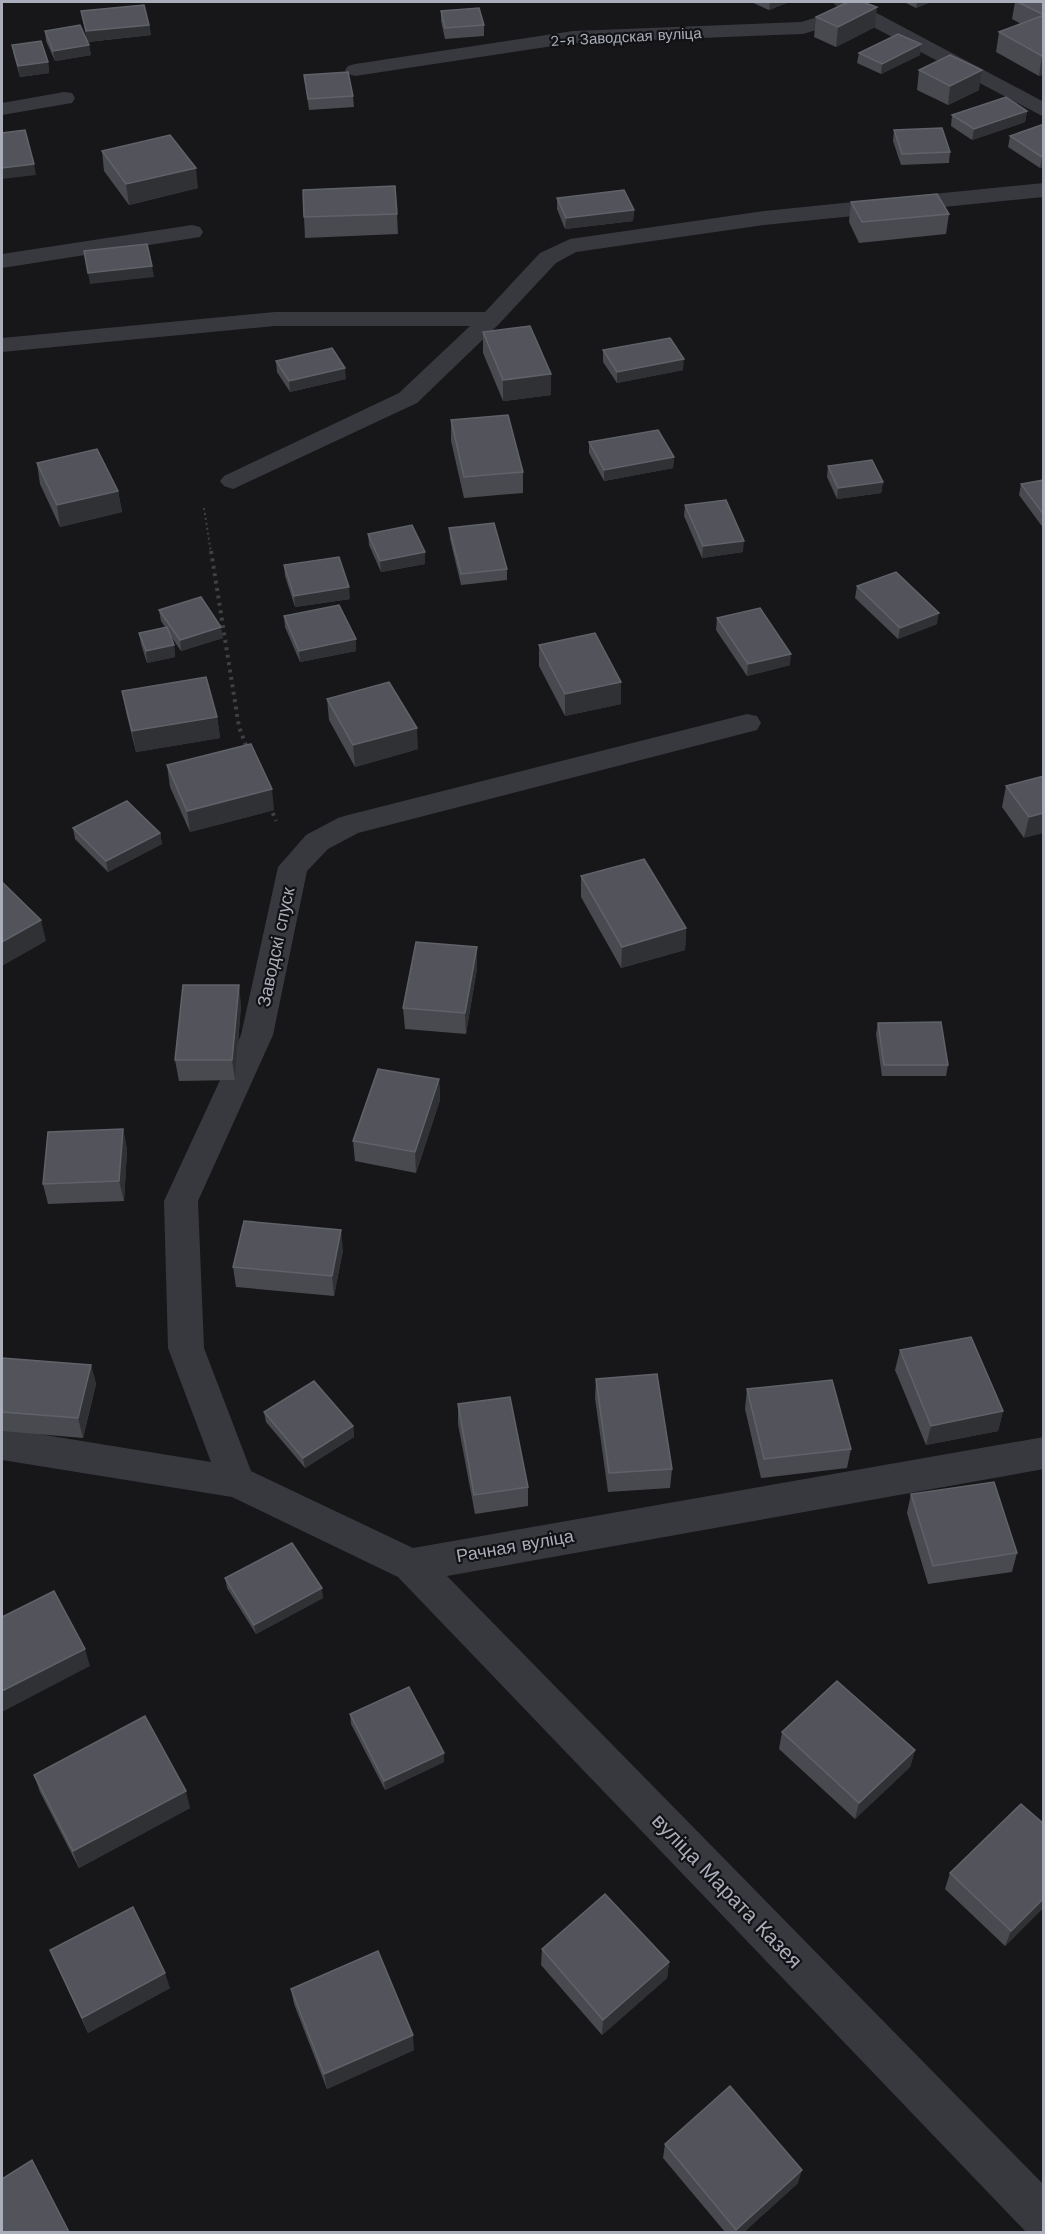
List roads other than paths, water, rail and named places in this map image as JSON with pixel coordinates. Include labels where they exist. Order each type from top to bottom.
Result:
[{"type":"street","name":"2-я Заводская вуліца","points":[[355,70],[573,37],[803,28],[851,6],[1044,111]]},
{"type":"street","points":[[1022,99],[1044,95]]},
{"type":"street","points":[[2,109],[64,98]]},
{"type":"street","points":[[233,481],[408,398],[492,320],[548,258],[570,246],[764,218],[1044,190]]},
{"type":"street","points":[[2,261],[192,232]]},
{"type":"street","points":[[2,345],[275,319],[492,320]]},
{"type":"street","name":"Заводскі спуск","points":[[237,1482],[186,1348],[181,1201],[257,1035],[293,867],[317,842],[348,825],[747,723]]},
{"type":"street","points":[[2,1444],[237,1482],[411,1565]]},
{"type":"street","name":"Рачная вуліца","points":[[411,1565],[1044,1453]]},
{"type":"street","name":"вуліца Марата Казея","points":[[411,1565],[1044,2218]]}]
